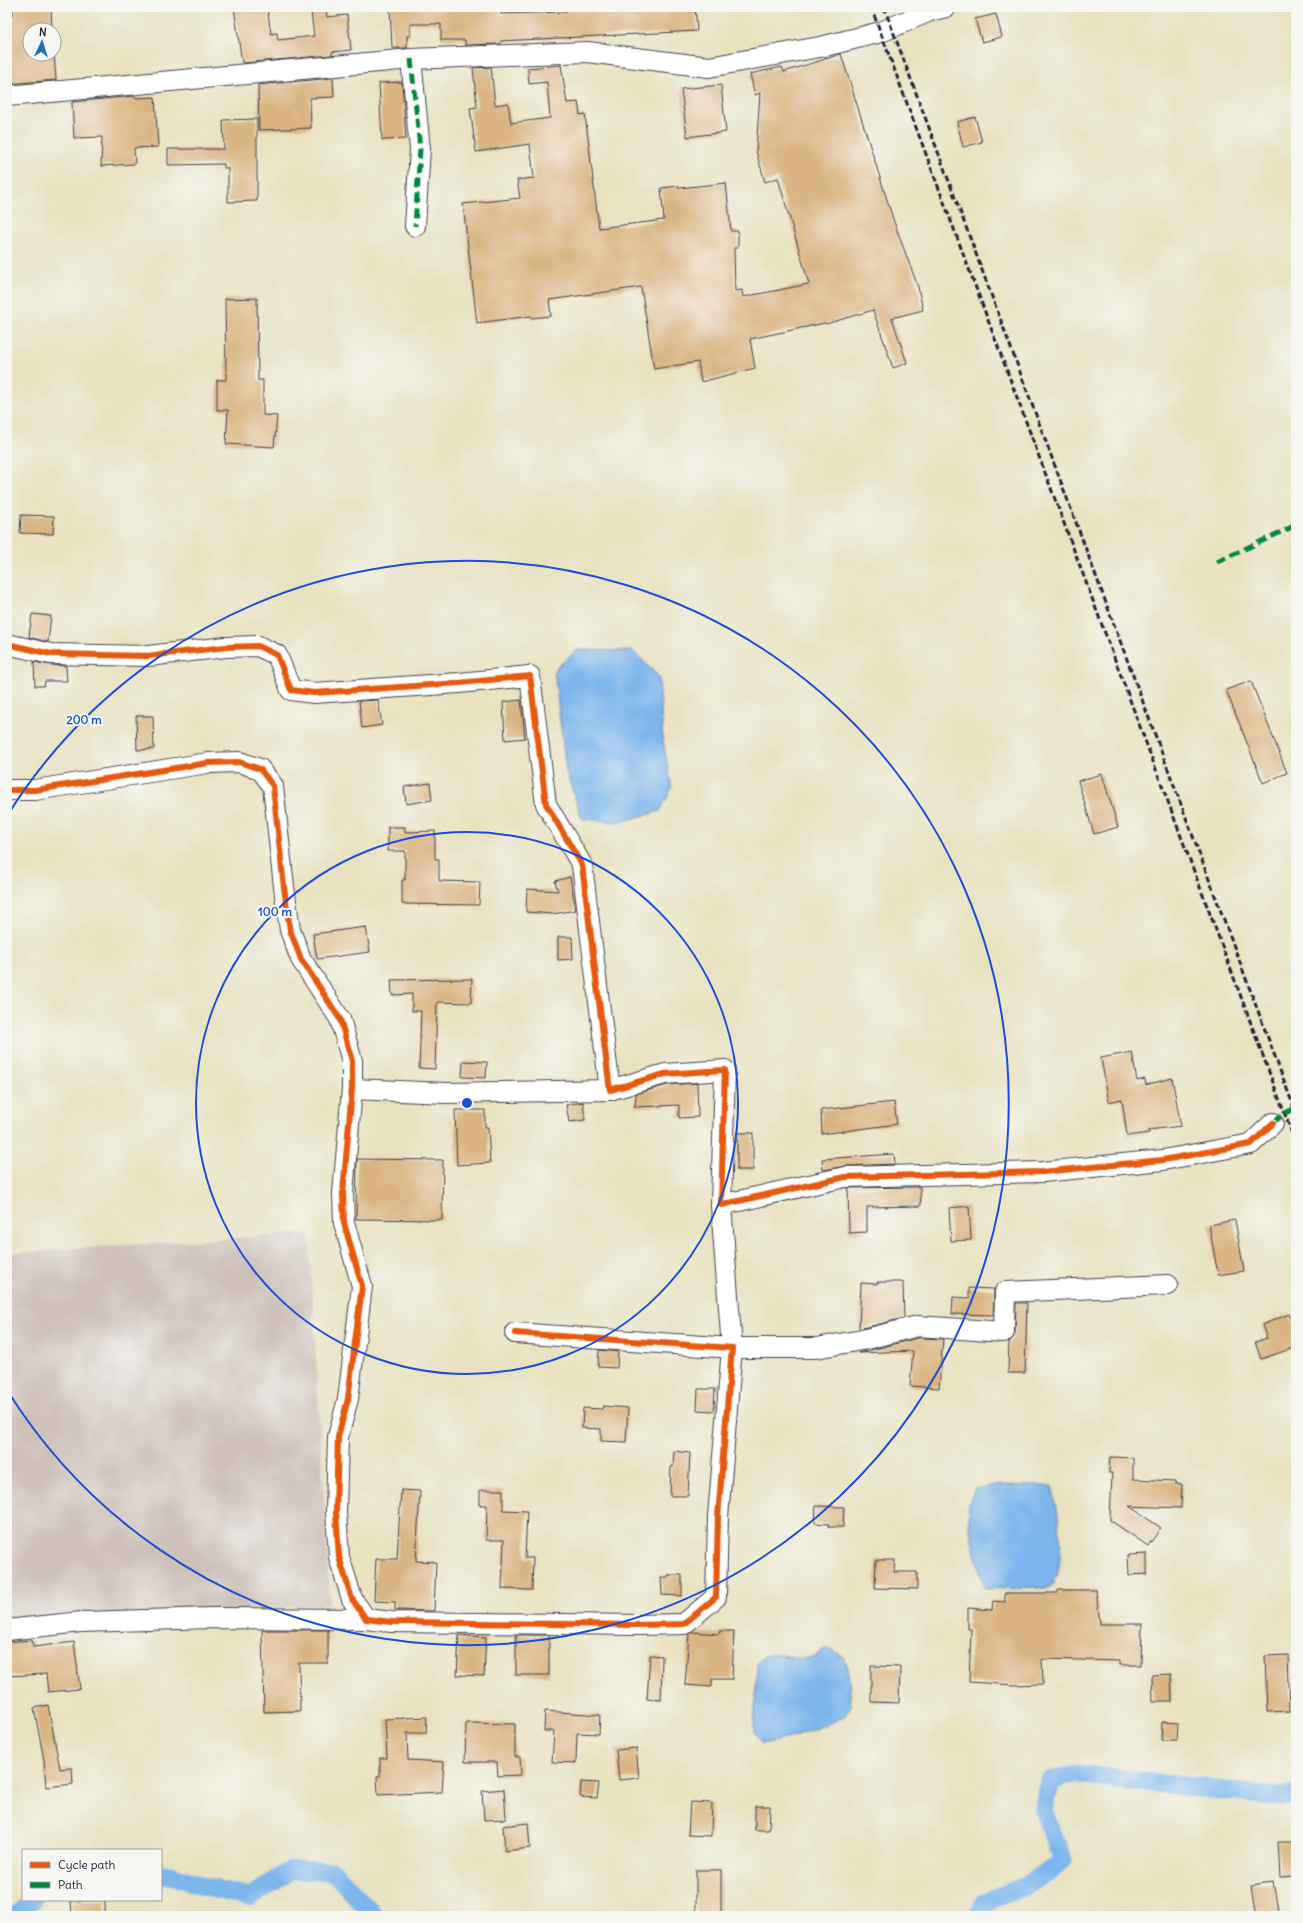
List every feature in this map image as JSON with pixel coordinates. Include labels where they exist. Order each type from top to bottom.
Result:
[{"type":"street","points":[[7,96],[412,59],[587,52],[709,67],[825,46],[881,32],[930,11],[944,7]]},
{"type":"street","points":[[412,59],[420,148],[415,226]]},
{"type":"street","points":[[7,644],[51,654],[148,656],[226,647],[258,646],[277,655],[291,690],[314,693],[458,683],[530,676],[546,804],[582,865],[610,1090]]},
{"type":"street","points":[[7,790],[35,790],[77,785],[208,763],[239,762],[260,769],[273,786],[290,930],[301,959],[340,1019],[352,1061],[352,1089],[342,1193],[344,1223],[362,1286],[348,1399],[338,1437],[336,1512],[339,1557],[352,1599],[366,1619]]},
{"type":"street","points":[[7,1630],[81,1622],[219,1618],[366,1619],[392,1622],[630,1625],[684,1624],[716,1596],[718,1518],[732,1348],[721,1205],[725,1070],[665,1074],[610,1090],[447,1093],[352,1089]]},
{"type":"street","points":[[721,1205],[845,1177],[1042,1172],[1163,1160],[1251,1144],[1273,1123]]},
{"type":"street","points":[[515,1333],[732,1348],[816,1348],[862,1340],[918,1326],[1004,1332],[1005,1292],[1168,1285]]},
{"type":"shaded area","points":[[309,1233],[330,1604],[7,1626],[7,1253]]},
{"type":"water","points":[[577,650],[633,651],[659,677],[663,741],[672,788],[660,811],[620,822],[582,819],[566,771],[554,670]]},
{"type":"water","points":[[996,1485],[1052,1486],[1057,1509],[1060,1535],[1060,1561],[1054,1584],[1045,1588],[985,1589],[976,1558],[968,1511],[969,1503],[975,1489]]},
{"type":"water","points":[[824,1649],[832,1650],[843,1656],[848,1667],[851,1706],[844,1717],[794,1737],[762,1744],[754,1729],[757,1664],[764,1656],[778,1654],[802,1659],[814,1657]]},
{"type":"building","points":[[12,7],[51,7],[52,22],[22,22],[22,62],[55,62],[56,80],[7,84],[7,15],[13,14]]},
{"type":"building","points":[[234,7],[267,7],[271,34],[277,33],[278,40],[314,36],[311,12],[326,11],[327,17],[347,15],[351,50],[332,52],[332,55],[242,63]]},
{"type":"building","points":[[390,7],[501,8],[501,14],[566,12],[565,7],[695,7],[697,31],[501,41],[501,44],[465,45],[465,40],[441,40],[441,24],[410,24],[410,36],[407,36],[407,48],[392,48]]},
{"type":"building","points":[[996,14],[1002,37],[982,42],[975,19]]},
{"type":"building","points":[[841,54],[894,222],[918,287],[923,310],[892,318],[907,363],[893,368],[873,310],[826,324],[750,339],[755,368],[701,382],[698,362],[654,369],[641,287],[549,300],[551,316],[531,318],[531,316],[477,323],[463,204],[520,198],[517,180],[534,178],[530,144],[476,152],[470,108],[477,107],[473,68],[491,67],[495,105],[508,103],[511,123],[550,118],[547,82],[529,84],[528,68],[561,65],[567,103],[578,102],[580,115],[585,114],[599,228],[664,220],[661,188],[679,186],[679,188],[726,183],[731,231],[738,231],[738,248],[734,248],[735,291],[742,290],[743,297],[809,284],[778,178],[765,182],[756,151],[760,93],[755,95],[750,74],[782,67],[784,72]]},
{"type":"building","points":[[333,78],[334,97],[310,98],[311,128],[259,130],[258,85]]},
{"type":"building","points":[[402,82],[406,139],[382,140],[379,83]]},
{"type":"building","points":[[721,85],[726,132],[687,137],[681,89]]},
{"type":"building","points":[[135,96],[135,98],[155,97],[158,147],[134,148],[135,164],[101,166],[102,137],[74,138],[72,102]]},
{"type":"building","points":[[975,117],[982,142],[963,147],[957,122]]},
{"type":"building","points":[[257,119],[257,201],[228,202],[228,168],[224,168],[224,164],[168,165],[168,149],[224,149],[223,120]]},
{"type":"building","points":[[257,298],[258,380],[263,380],[263,415],[277,416],[274,447],[226,444],[228,410],[217,410],[217,380],[226,380],[225,299]]},
{"type":"building","points":[[21,515],[54,516],[53,534],[20,533]]},
{"type":"building","points":[[32,614],[51,616],[48,642],[29,637]]},
{"type":"building","points":[[34,662],[66,666],[67,681],[45,681],[44,686],[35,686]]},
{"type":"building","points":[[1251,681],[1287,773],[1263,783],[1226,690]]},
{"type":"building","points":[[378,700],[382,725],[362,728],[359,701]]},
{"type":"building","points":[[521,700],[525,738],[505,740],[503,702]]},
{"type":"building","points":[[136,716],[153,716],[154,749],[137,750]]},
{"type":"building","points":[[1102,774],[1118,827],[1094,834],[1078,781]]},
{"type":"building","points":[[430,783],[432,800],[406,804],[404,787]]},
{"type":"building","points":[[388,827],[405,827],[405,832],[435,831],[435,859],[439,859],[439,881],[480,882],[479,905],[402,904],[402,880],[405,880],[405,851],[388,851]]},
{"type":"building","points":[[570,877],[576,910],[553,914],[526,912],[527,889],[558,891],[555,881]]},
{"type":"building","points":[[366,927],[370,952],[317,959],[313,934]]},
{"type":"building","points":[[558,937],[572,937],[573,959],[558,960]]},
{"type":"building","points":[[472,979],[471,1003],[437,1002],[435,1069],[419,1068],[421,1011],[412,1011],[412,994],[392,995],[391,980]]},
{"type":"building","points":[[1132,1052],[1137,1081],[1145,1079],[1146,1085],[1172,1078],[1181,1126],[1149,1130],[1149,1133],[1127,1136],[1122,1099],[1109,1102],[1101,1058]]},
{"type":"building","points":[[463,1061],[487,1062],[486,1078],[462,1077]]},
{"type":"building","points":[[697,1083],[698,1117],[679,1118],[679,1105],[635,1107],[636,1094],[667,1085]]},
{"type":"building","points":[[583,1102],[585,1120],[569,1122],[566,1105]]},
{"type":"building","points":[[894,1102],[897,1124],[822,1134],[821,1110]]},
{"type":"building","points":[[455,1110],[485,1110],[485,1127],[488,1127],[490,1163],[457,1165]]},
{"type":"building","points":[[737,1133],[753,1133],[753,1170],[737,1170]]},
{"type":"building","points":[[894,1154],[895,1164],[845,1166],[823,1170],[822,1159]]},
{"type":"building","points":[[357,1159],[443,1160],[442,1220],[356,1219]]},
{"type":"building","points":[[920,1187],[921,1206],[867,1207],[867,1232],[849,1233],[848,1188]]},
{"type":"building","points":[[969,1206],[971,1240],[951,1241],[949,1208]]},
{"type":"building","points":[[1235,1220],[1244,1271],[1218,1275],[1209,1225]]},
{"type":"building","points":[[877,1282],[903,1282],[904,1318],[859,1329],[861,1283],[877,1284]]},
{"type":"building","points":[[969,1288],[994,1289],[993,1315],[952,1314],[953,1297],[969,1298]]},
{"type":"building","points":[[1016,1303],[1027,1303],[1025,1373],[1008,1373],[1009,1342],[1015,1333]]},
{"type":"building","points":[[1289,1314],[1296,1332],[1296,1347],[1261,1359],[1255,1342],[1267,1338],[1262,1325]]},
{"type":"building","points":[[919,1338],[943,1339],[939,1388],[910,1386],[913,1351],[858,1353]]},
{"type":"building","points":[[599,1350],[618,1352],[617,1368],[598,1367]]},
{"type":"building","points":[[698,1389],[715,1389],[714,1411],[697,1410]]},
{"type":"building","points":[[603,1406],[628,1408],[626,1442],[601,1441],[601,1429],[582,1428],[583,1408],[602,1409]]},
{"type":"building","points":[[674,1451],[690,1453],[688,1496],[670,1496],[671,1467],[673,1467]]},
{"type":"building","points":[[1110,1457],[1133,1458],[1133,1479],[1175,1481],[1175,1484],[1182,1484],[1181,1508],[1129,1506],[1161,1528],[1148,1546],[1110,1520],[1112,1473],[1109,1473]]},
{"type":"building","points":[[401,1490],[420,1491],[416,1561],[436,1562],[434,1611],[395,1610],[395,1602],[374,1601],[376,1559],[397,1559]]},
{"type":"building","points":[[480,1490],[503,1490],[503,1510],[527,1511],[525,1558],[533,1558],[532,1590],[502,1589],[504,1540],[486,1540],[487,1505],[480,1505]]},
{"type":"building","points":[[816,1506],[844,1507],[843,1527],[828,1527],[829,1524],[815,1523]]},
{"type":"building","points":[[1147,1554],[1147,1574],[1129,1575],[1128,1555]]},
{"type":"building","points":[[876,1560],[895,1560],[894,1572],[917,1572],[917,1589],[875,1588]]},
{"type":"building","points":[[668,1575],[682,1575],[682,1596],[662,1595],[661,1577],[668,1577]]},
{"type":"building","points":[[1058,1590],[1096,1590],[1100,1624],[1142,1624],[1141,1665],[1120,1665],[1120,1661],[1042,1659],[1043,1684],[1014,1685],[969,1682],[971,1629],[968,1629],[968,1608],[992,1610],[993,1601],[1005,1602],[1005,1593],[1058,1593]]},
{"type":"building","points":[[262,1630],[328,1630],[328,1663],[299,1663],[300,1711],[264,1712]]},
{"type":"building","points":[[720,1631],[734,1631],[732,1679],[712,1679],[712,1687],[685,1685],[689,1634],[692,1632],[719,1634]]},
{"type":"building","points":[[459,1635],[486,1637],[484,1676],[457,1675]]},
{"type":"building","points":[[516,1635],[549,1635],[549,1675],[516,1675]]},
{"type":"building","points":[[32,1640],[33,1647],[74,1642],[80,1689],[48,1692],[46,1674],[7,1676],[7,1642]]},
{"type":"building","points":[[650,1655],[662,1656],[661,1700],[647,1699]]},
{"type":"building","points":[[1288,1655],[1290,1711],[1267,1712],[1265,1656]]},
{"type":"building","points":[[871,1666],[900,1667],[899,1703],[871,1702]]},
{"type":"building","points":[[1171,1674],[1172,1702],[1153,1702],[1152,1675]]},
{"type":"building","points":[[48,1705],[60,1769],[72,1768],[73,1784],[46,1787],[44,1760],[34,1708]]},
{"type":"building","points":[[545,1711],[600,1715],[599,1734],[577,1733],[576,1763],[552,1762],[554,1731],[544,1731]]},
{"type":"building","points":[[427,1717],[426,1733],[407,1733],[408,1760],[444,1762],[442,1792],[378,1795],[377,1776],[380,1776],[380,1758],[387,1758],[385,1719]]},
{"type":"building","points":[[1162,1722],[1178,1723],[1177,1740],[1161,1740]]},
{"type":"building","points":[[466,1723],[515,1724],[515,1757],[520,1757],[521,1775],[498,1776],[497,1762],[465,1762]]},
{"type":"building","points":[[636,1748],[639,1778],[619,1780],[616,1750]]},
{"type":"building","points":[[581,1782],[599,1783],[597,1798],[580,1797]]},
{"type":"building","points":[[504,1789],[506,1819],[484,1820],[482,1791]]},
{"type":"building","points":[[690,1802],[712,1803],[711,1836],[688,1835]]},
{"type":"building","points":[[755,1806],[770,1806],[769,1830],[755,1830]]},
{"type":"building","points":[[528,1823],[530,1848],[505,1851],[503,1826]]},
{"type":"building","points":[[1278,1842],[1291,1842],[1294,1876],[1280,1877]]},
{"type":"building","points":[[696,1870],[721,1870],[721,1915],[696,1915]]},
{"type":"building","points":[[1273,1882],[1279,1916],[1256,1916],[1251,1885]]},
{"type":"building","points":[[71,1901],[105,1901],[105,1916],[72,1916]]},
{"type":"waterway","points":[[977,1916],[985,1902],[1028,1885],[1064,1860],[1053,1838],[1043,1809],[1050,1781],[1075,1774],[1280,1797],[1296,1795]]},
{"type":"waterway","points":[[162,1874],[171,1875],[210,1888],[250,1897],[291,1870],[333,1871],[374,1916]]},
{"type":"waterway","points":[[16,1916],[32,1901]]},
{"type":"railway","points":[[871,7],[1296,1144]]},
{"type":"railway","points":[[884,7],[1296,1113]]},
{"type":"marked path","points":[[411,59],[420,149],[415,226]]},
{"type":"marked path","points":[[1217,562],[1296,525]]},
{"type":"marked path","points":[[1273,1123],[1285,1113],[1296,1108]]},
{"type":"cycle path","points":[[7,644],[51,654],[148,656],[226,647],[258,646],[277,655],[291,690],[314,693],[459,683],[530,676],[546,804],[582,865],[610,1090],[665,1074],[725,1070],[721,1205],[845,1177],[1042,1172],[1163,1160],[1251,1144],[1273,1123]]},
{"type":"cycle path","points":[[7,790],[35,790],[208,763],[239,762],[260,769],[273,786],[290,930],[301,959],[340,1019],[352,1061],[352,1089],[343,1193],[344,1223],[362,1286],[348,1399],[338,1437],[336,1512],[339,1557],[352,1599],[366,1619],[392,1622],[637,1625],[684,1624],[716,1597],[718,1517],[732,1348],[515,1333]]}]
